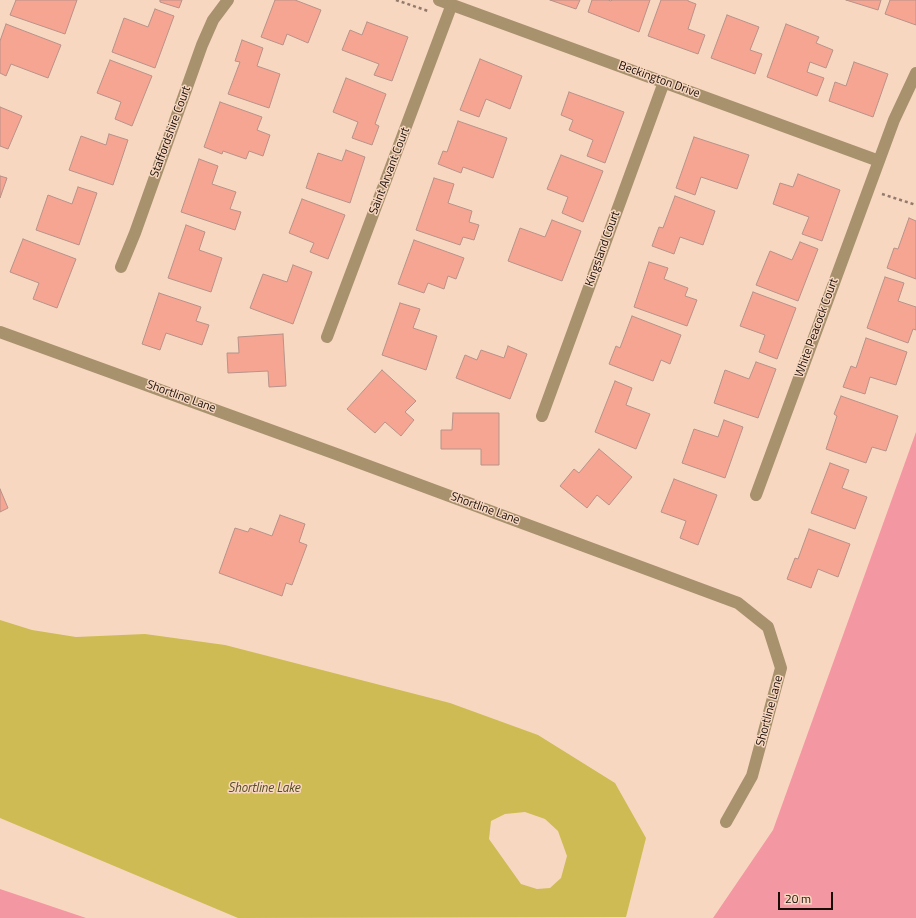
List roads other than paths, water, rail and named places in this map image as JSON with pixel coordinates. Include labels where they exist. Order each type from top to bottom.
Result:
[{"type":"street","name":"Staffordshire Court","points":[[121,267],[135,233],[202,45],[214,20],[228,0]]},
{"type":"street","name":"Beckington Drive","points":[[439,0],[879,161]]},
{"type":"street","name":"Saint Arvant Court","points":[[327,337],[452,4]]},
{"type":"street","name":"White Peacock Court","points":[[756,495],[894,120],[916,74]]},
{"type":"street","name":"Kingsland Court","points":[[542,416],[664,82]]},
{"type":"street","name":"Shortline Lane","points":[[0,332],[346,457],[738,603],[768,628],[781,668],[752,776],[726,822]]},
{"type":"water","name":"Shortline Lake","points":[[0,620],[32,630],[76,637],[145,634],[225,645],[450,703],[538,735],[615,783],[646,838],[626,917],[238,918],[0,818]],"holes":[[[525,812],[545,819],[558,831],[567,856],[561,878],[550,888],[537,889],[521,884],[489,839],[491,821],[505,814]]]}]
